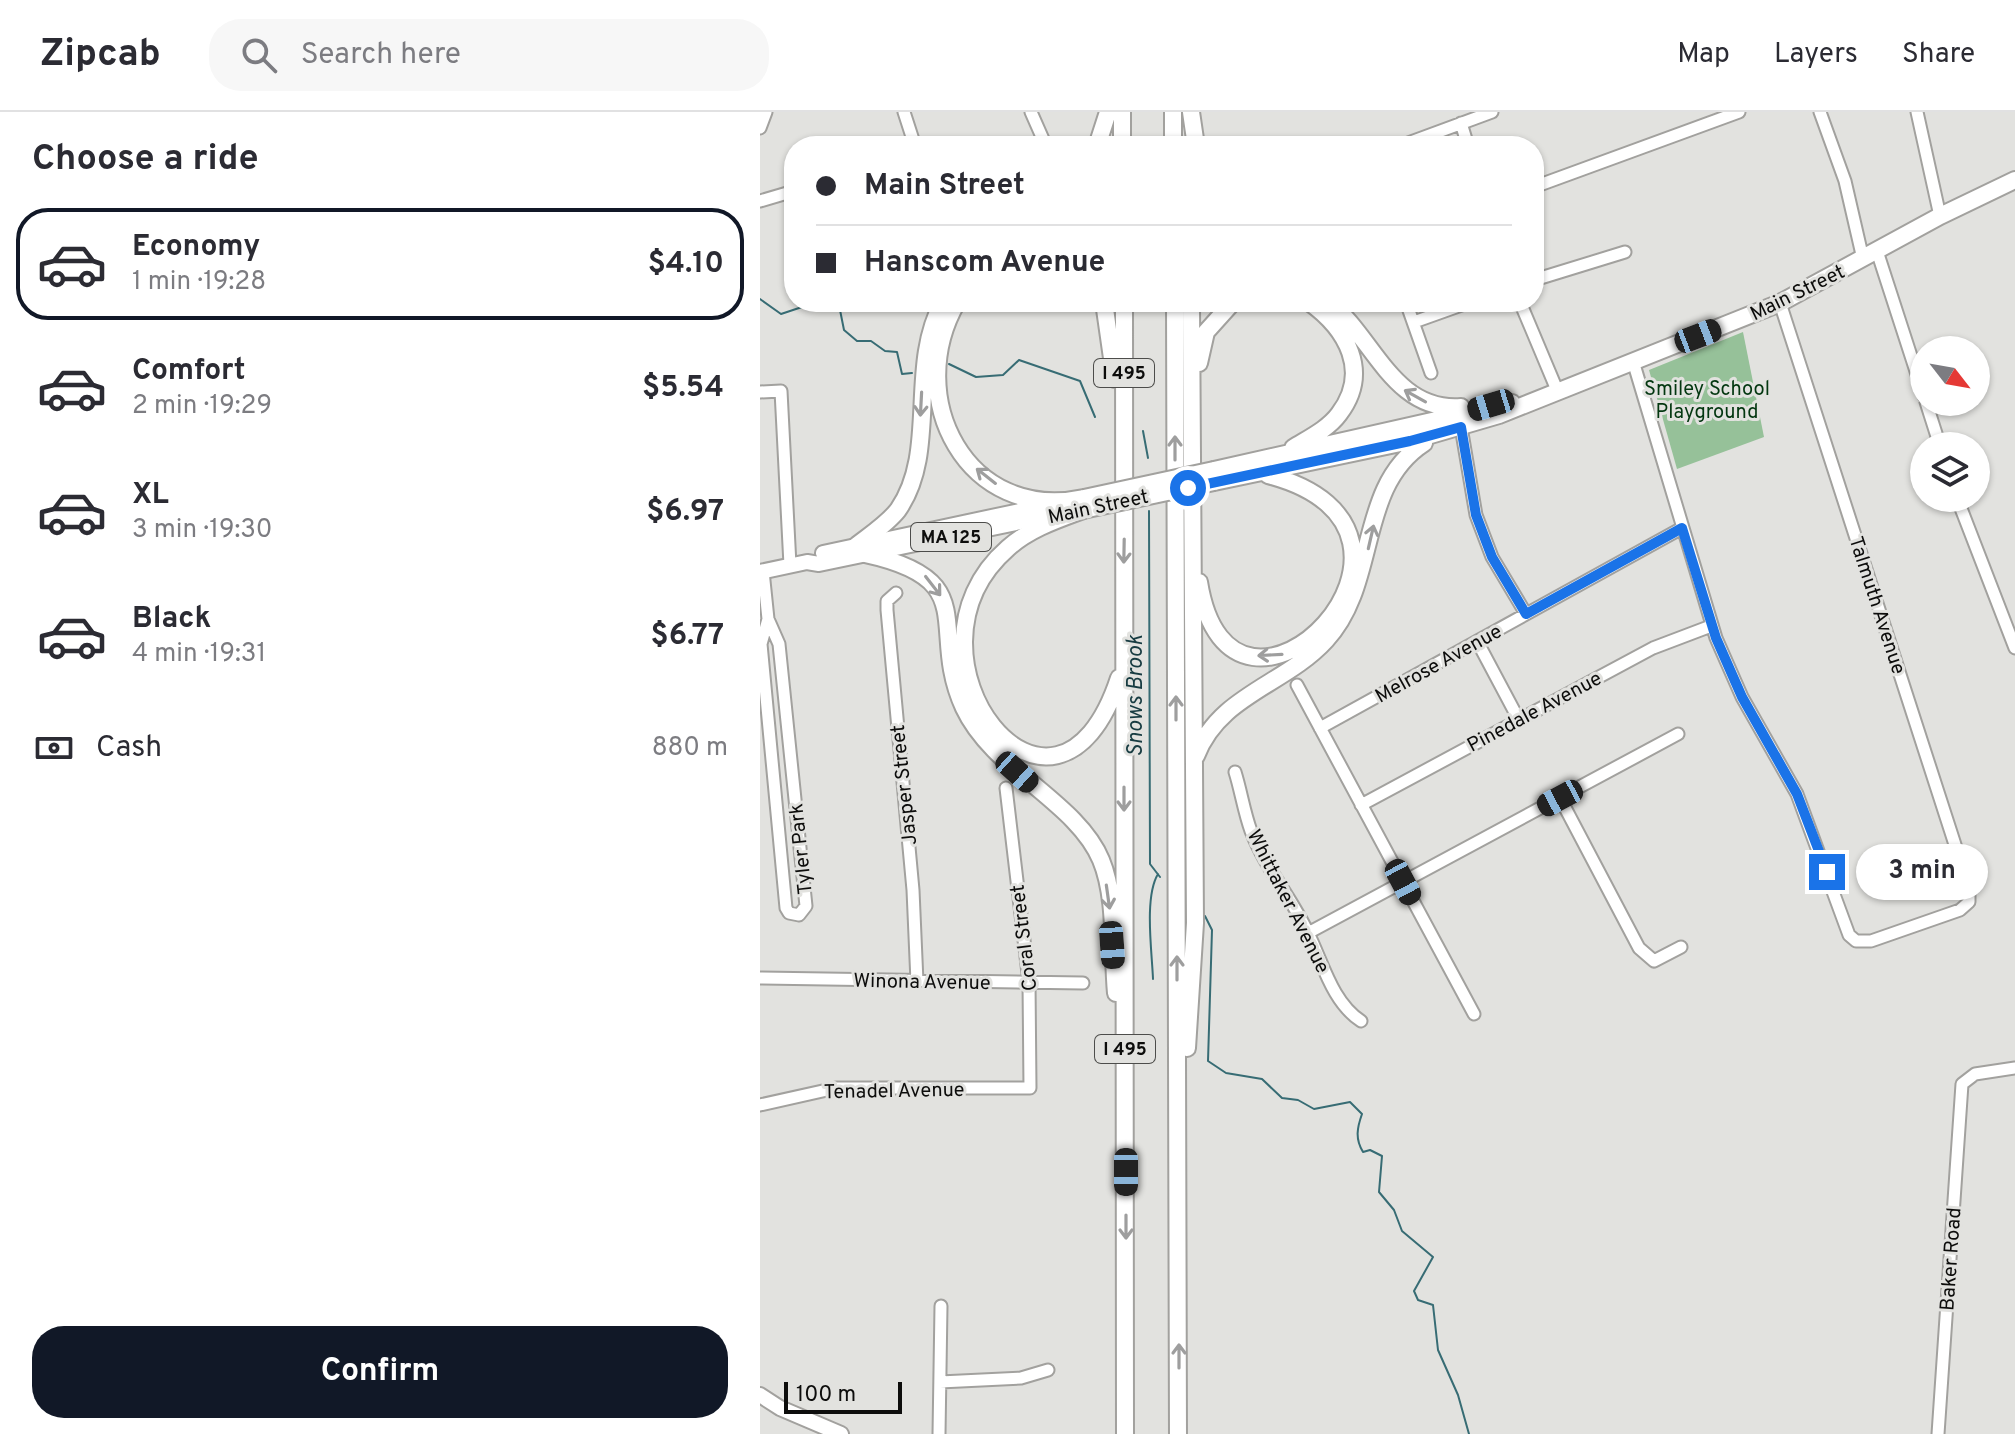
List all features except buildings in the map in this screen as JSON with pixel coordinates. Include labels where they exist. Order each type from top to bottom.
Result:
[{"type":"highway","points":[[1100,136],[1108,112]]},
{"type":"highway","points":[[1122,112],[1122,136]]},
{"type":"highway","points":[[1173,112],[1173,136]]},
{"type":"highway","points":[[1191,112],[1192,136]]},
{"type":"highway","name":"Main Street","points":[[1214,476],[1263,473],[1461,427],[1780,303],[1940,216],[2015,180]]},
{"type":"highway","points":[[939,312],[924,351],[919,440],[907,495],[896,513],[860,550],[899,561],[930,579],[947,609],[951,665],[964,709],[996,753],[1085,834],[1102,861],[1108,896],[1126,1110]]},
{"type":"highway","points":[[952,312],[942,333],[935,372],[939,403],[951,436],[967,459],[998,486],[1027,498],[1057,503]]},
{"type":"highway","points":[[1105,312],[1122,445]]},
{"type":"highway","name":"I 495","points":[[1124,312],[1125,1434]]},
{"type":"highway","name":"I 495","points":[[1175,312],[1178,1434]]},
{"type":"highway","points":[[1178,1158],[1195,923],[1191,312]]},
{"type":"highway","points":[[1193,421],[1199,359],[1206,332],[1224,312]]},
{"type":"highway","points":[[1283,455],[1329,425],[1351,392],[1355,367],[1350,345],[1341,329],[1321,312]]},
{"type":"highway","points":[[1339,312],[1398,385],[1415,398],[1446,408],[1491,405]]},
{"type":"highway","name":"Main Street","points":[[1057,503],[1083,504],[1214,476],[1283,455],[1491,405],[1526,401]]},
{"type":"highway","points":[[1193,765],[1210,727],[1242,697],[1326,641],[1355,598],[1378,503],[1391,472],[1408,453],[1438,434]]},
{"type":"highway","points":[[1193,544],[1202,600],[1214,631],[1225,643],[1249,655],[1267,658],[1304,645],[1318,631],[1331,616],[1347,583],[1353,550],[1349,533],[1334,507],[1317,495],[1287,480],[1263,473]]},
{"type":"highway","points":[[1083,504],[1033,530],[1006,549],[983,578],[967,624],[964,656],[969,685],[979,710],[994,732],[1026,753],[1045,756],[1065,753],[1082,745],[1095,731],[1108,710],[1123,665]]},
{"type":"main road","name":"Main Street","points":[[762,572],[807,562],[819,564],[860,550],[1057,503]]},
{"type":"main road","name":"Main Street","points":[[860,550],[1083,504]]},
{"type":"main road","points":[[760,1395],[790,1414],[841,1434]]},
{"type":"street","points":[[760,128],[766,112]]},
{"type":"street","points":[[904,112],[912,136]]},
{"type":"street","points":[[1031,112],[1042,136]]},
{"type":"street","points":[[1427,136],[1492,112]]},
{"type":"street","points":[[1820,112],[1910,359]]},
{"type":"street","points":[[1917,112],[1940,216]]},
{"type":"street","points":[[1544,183],[1739,113]]},
{"type":"street","points":[[1461,123],[1465,136]]},
{"type":"street","points":[[760,201],[784,194]]},
{"type":"street","points":[[1544,277],[1625,252]]},
{"type":"street","name":"Talmuth Avenue","points":[[1711,626],[1742,697],[1805,810],[1854,940],[1877,940],[1966,906],[1971,897],[1968,883],[1780,303]]},
{"type":"street","points":[[1410,312],[1431,373]]},
{"type":"street","points":[[1414,322],[1442,312]]},
{"type":"street","points":[[1524,312],[1557,390]]},
{"type":"street","points":[[1633,361],[1711,626]]},
{"type":"street","points":[[760,392],[781,391],[790,565]]},
{"type":"street","points":[[1461,427],[1476,515],[1492,557],[1526,614]]},
{"type":"street","points":[[1962,512],[2015,648]]},
{"type":"street","name":"Melrose Avenue","points":[[1320,728],[1682,528]]},
{"type":"street","name":"Tyler Park","points":[[762,572],[768,619],[779,644],[804,890],[805,909],[795,916],[786,908],[761,644],[768,619]]},
{"type":"street","name":"Jasper Street","points":[[896,593],[887,601],[887,610],[913,890],[917,982]]},
{"type":"street","name":"Pinedale Avenue","points":[[1361,805],[1653,648],[1711,626]]},
{"type":"street","points":[[1477,641],[1519,720]]},
{"type":"street","points":[[1297,685],[1474,1014]]},
{"type":"street","points":[[1308,933],[1678,734]]},
{"type":"street","name":"Whittaker Avenue","points":[[1235,772],[1251,831],[1308,933],[1320,965],[1350,1014],[1361,1021]]},
{"type":"street","name":"Coral Street","points":[[1006,788],[1029,982],[1030,1088]]},
{"type":"street","points":[[1560,798],[1635,943],[1654,961],[1681,947]]},
{"type":"street","name":"Winona Avenue","points":[[760,978],[1083,983]]},
{"type":"street","name":"Baker Road","points":[[1938,1434],[1962,1084],[1975,1074],[2015,1068]]},
{"type":"street","name":"Tenadel Avenue","points":[[760,1105],[836,1088],[1030,1088]]},
{"type":"street","points":[[939,1434],[941,1306]]},
{"type":"street","points":[[940,1382],[1021,1378],[1048,1370]]},
{"type":"green space","name":"Smiley School Playground","points":[[1743,332],[1764,437],[1677,469],[1649,370]]},
{"type":"waterway","name":"Snows Brook","points":[[760,299],[781,314],[787,312]]},
{"type":"waterway","name":"Snows Brook","points":[[840,312],[844,330],[857,341],[871,341],[885,351],[897,352],[902,374],[912,373]]},
{"type":"waterway","name":"Snows Brook","points":[[949,364],[976,377],[1003,375],[1019,360],[1080,381],[1095,417]]},
{"type":"waterway","name":"Snows Brook","points":[[1143,431],[1148,458]]},
{"type":"waterway","name":"Snows Brook","points":[[1149,511],[1150,864],[1160,877]]},
{"type":"waterway","points":[[1153,979],[1150,910],[1158,874]]},
{"type":"waterway","name":"Snows Brook","points":[[1205,916],[1212,930],[1208,1061],[1226,1073],[1262,1079],[1282,1098],[1298,1100],[1314,1109],[1350,1102],[1362,1114],[1358,1133],[1360,1147],[1363,1152],[1370,1150],[1382,1156],[1379,1192],[1394,1210],[1402,1231],[1433,1257],[1414,1291],[1418,1300],[1433,1305],[1438,1350],[1458,1395],[1469,1434]]},
{"type":"route","points":[[1188,488],[1410,441],[1461,427],[1476,515],[1492,557],[1526,614],[1682,528],[1716,638],[1742,697],[1797,794],[1827,872]]}]
